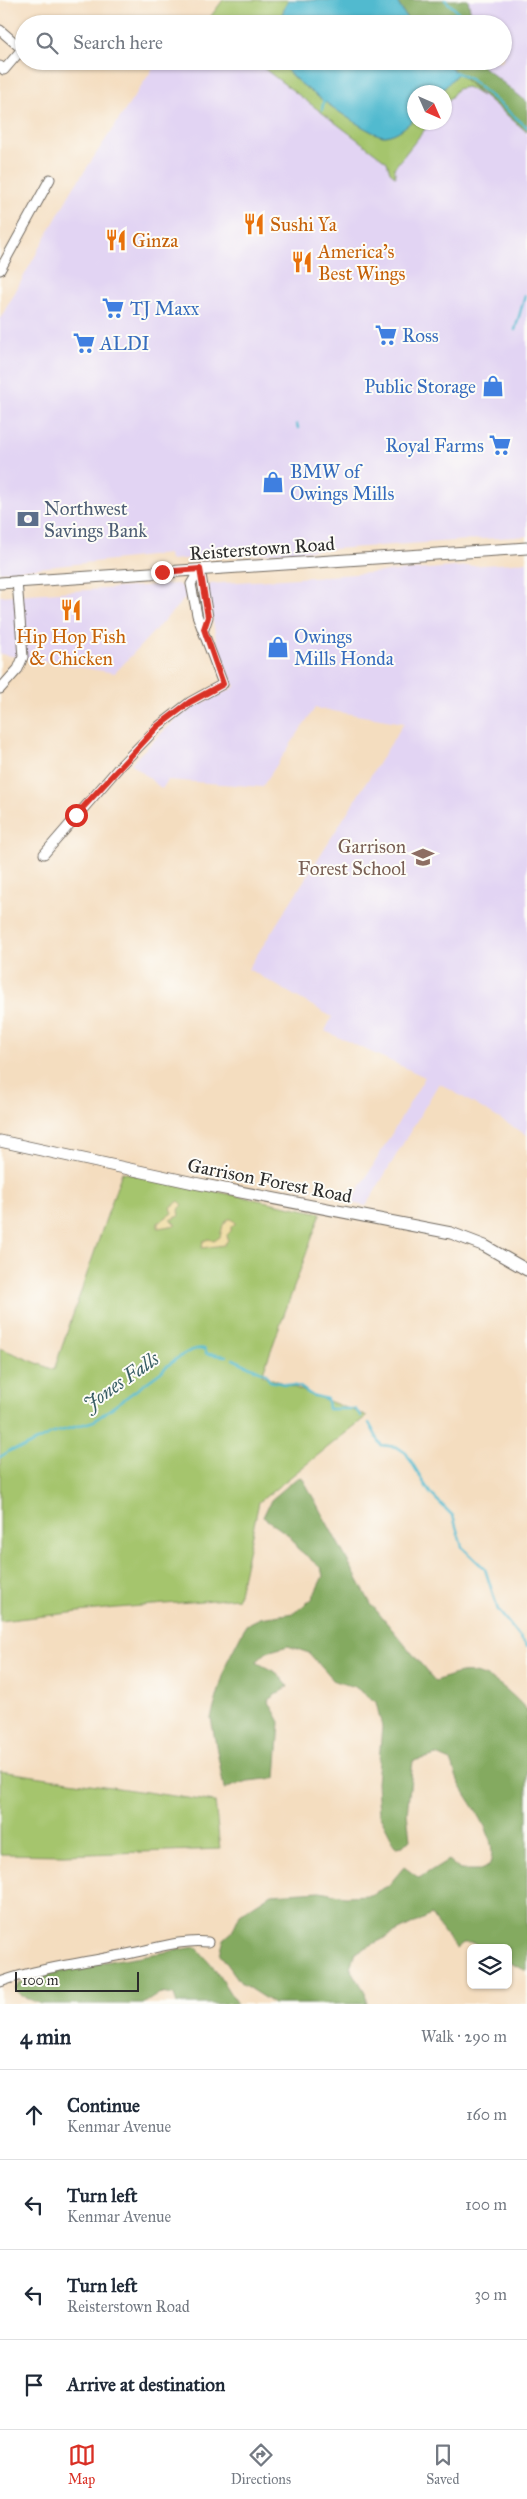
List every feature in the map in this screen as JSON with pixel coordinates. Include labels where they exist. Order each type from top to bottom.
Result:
[{"type":"main road","name":"Reisterstown Road","points":[[0,583],[527,548]]},
{"type":"main road","name":"Garrison Forest Road","points":[[0,1141],[194,1183],[451,1233],[485,1246],[527,1270]]},
{"type":"street","points":[[0,30],[15,44]]},
{"type":"street","points":[[0,66],[4,70],[15,58]]},
{"type":"street","points":[[0,270],[50,180]]},
{"type":"street","points":[[44,854],[120,765],[158,726],[190,702],[223,684],[204,629],[197,615],[191,584],[200,569]]},
{"type":"street","points":[[0,690],[18,669],[23,657],[16,582]]},
{"type":"street","points":[[0,1982],[52,1969],[168,1946],[198,1941],[208,1942]]},
{"type":"shaded area","points":[[457,0],[527,0],[527,536],[169,560],[168,554],[0,572],[0,319],[72,190],[152,70],[512,70],[512,15],[460,15]]},
{"type":"shaded area","points":[[527,562],[527,1135],[439,1083],[366,1206],[351,1203],[425,1077],[325,1031],[332,1017],[248,969],[404,723],[315,708],[262,787],[168,780],[162,789],[131,763],[177,718],[194,707],[235,687],[222,660],[216,638],[207,590],[210,584]]},
{"type":"shaded area","points":[[177,584],[185,589],[186,597],[115,673],[0,654],[0,596]]},
{"type":"green space","points":[[223,0],[288,0],[282,15],[212,15]]},
{"type":"green space","points":[[396,0],[468,0],[471,15],[405,15]]},
{"type":"green space","points":[[266,70],[288,70],[309,90],[352,120],[377,134],[385,136],[394,134],[407,125],[407,130],[424,130],[394,168],[396,177],[390,172],[387,162]]},
{"type":"green space","points":[[454,70],[487,70],[527,102],[527,132]]},
{"type":"green space","points":[[455,70],[482,96],[467,87],[457,89],[452,96],[452,85],[447,85],[457,74]]},
{"type":"green space","points":[[122,1172],[321,1213],[262,1375],[367,1416],[259,1502],[238,1598],[105,1609],[0,1621],[0,1348],[54,1370]]},
{"type":"green space","points":[[302,1477],[371,1604],[435,1681],[461,1673],[480,1675],[498,1683],[527,1710],[527,1971],[512,1964],[512,1944],[463,1943],[456,1949],[431,1915],[355,1953],[350,1967],[365,1992],[367,2004],[274,2004],[241,1983],[220,1954],[224,1939],[232,1932],[240,1914],[271,1894],[320,1891],[345,1896],[370,1895],[388,1886],[404,1867],[419,1878],[448,1860],[460,1870],[480,1870],[489,1866],[492,1856],[488,1834],[459,1783],[451,1761],[437,1755],[413,1761],[407,1813],[410,1839],[403,1846],[396,1847],[379,1814],[377,1783],[382,1727],[376,1702],[355,1687],[334,1681],[309,1653],[288,1646],[267,1652],[256,1662],[277,1673],[288,1686],[268,1700],[280,1722],[276,1778],[248,1781],[224,1789],[211,1718],[227,1662],[246,1625],[260,1618],[294,1613],[312,1599],[323,1576],[321,1568],[297,1548],[290,1536],[263,1517],[271,1500],[297,1478]]},
{"type":"green space","points":[[0,1771],[215,1802],[220,1849],[64,1855],[0,1854]]},
{"type":"green space","points":[[196,1947],[212,1965],[237,2004],[177,2004],[174,1995],[160,1993],[143,2004],[41,2004],[22,1997],[15,1990],[19,1983],[67,1968]]},
{"type":"sand","points":[[179,1201],[183,1205],[178,1210],[179,1216],[171,1220],[176,1225],[158,1228],[158,1223],[172,1213],[170,1208]]},
{"type":"sand","points":[[228,1219],[232,1219],[236,1223],[231,1227],[231,1231],[227,1235],[228,1240],[224,1245],[202,1248],[203,1241],[209,1239],[214,1241],[220,1237],[223,1225]]},
{"type":"water","points":[[288,0],[396,0],[405,15],[282,15]]},
{"type":"water","points":[[287,70],[453,70],[457,74],[447,85],[407,85],[407,125],[398,132],[385,136],[366,129],[309,90]]},
{"type":"waterway","points":[[445,0],[461,15]]},
{"type":"waterway","points":[[455,72],[470,79],[527,127]]},
{"type":"waterway","points":[[322,110],[324,99]]},
{"type":"waterway","points":[[515,330],[525,296]]},
{"type":"waterway","points":[[297,424],[298,428]]},
{"type":"waterway","name":"Jones Falls","points":[[0,1457],[11,1450],[23,1448],[51,1434],[94,1421],[187,1352],[204,1349],[207,1354],[226,1356]]},
{"type":"waterway","name":"Jones Falls","points":[[233,1359],[266,1374],[270,1381],[300,1387],[311,1395],[327,1399],[328,1409],[355,1409],[361,1416]]},
{"type":"waterway","name":"Jones Falls","points":[[369,1423],[381,1445],[397,1447],[406,1453],[430,1493],[453,1516],[462,1547],[485,1569],[498,1610],[527,1646]]},
{"type":"place","name":"Sushi Ya","points":[[254,224]]},
{"type":"place","name":"Ginza","points":[[116,240]]},
{"type":"place","name":"America's Best Wings","points":[[302,262]]},
{"type":"place","name":"TJ Maxx","points":[[113,308]]},
{"type":"place","name":"Ross","points":[[386,335]]},
{"type":"place","name":"ALDI","points":[[84,343]]},
{"type":"place","name":"Public Storage","points":[[493,386]]},
{"type":"place","name":"Royal Farms","points":[[500,445]]},
{"type":"place","name":"BMW of Owings Mills","points":[[273,482]]},
{"type":"place","name":"Northwest Savings Bank","points":[[28,519]]},
{"type":"place","name":"Hip Hop Fish & Chicken","points":[[71,610]]},
{"type":"place","name":"Owings Mills Honda","points":[[278,647]]},
{"type":"place","name":"Garrison Forest School","points":[[423,857]]},
{"type":"route","points":[[76,815],[120,765],[158,726],[190,702],[223,684],[213,661],[204,629],[208,617],[200,569],[162,572]]}]
